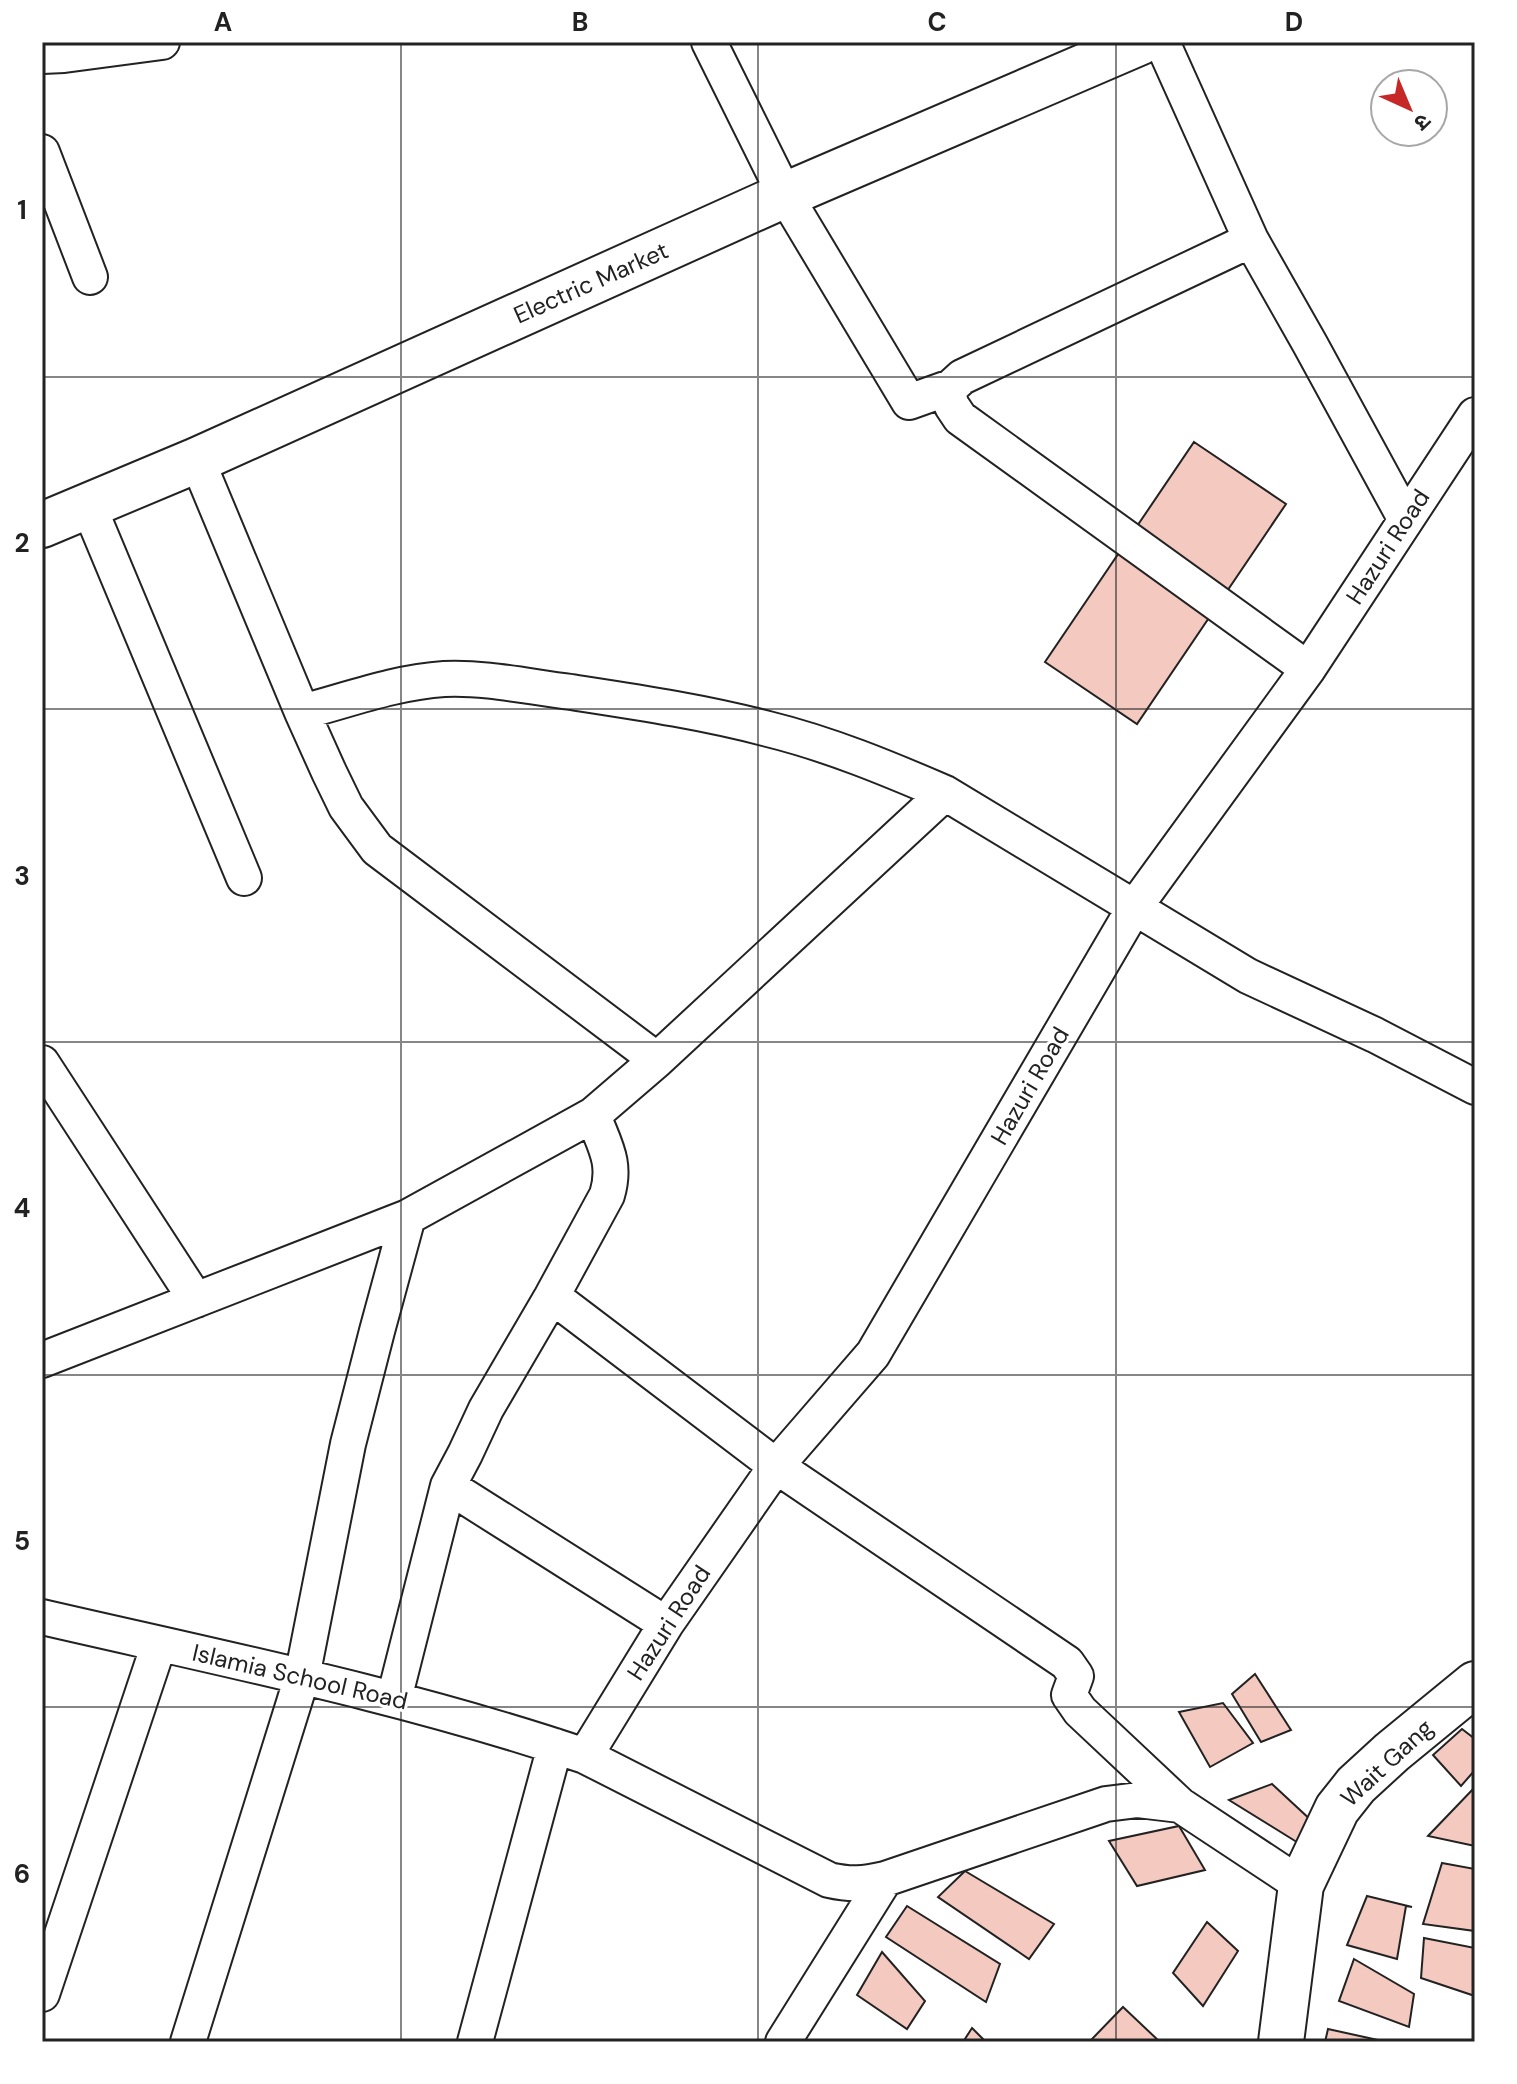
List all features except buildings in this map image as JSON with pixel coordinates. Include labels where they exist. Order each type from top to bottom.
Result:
[{"type":"street","points":[[42,56],[162,42]]},
{"type":"street","points":[[709,42],[785,195],[909,402],[951,387],[962,377],[1251,240]]},
{"type":"street","name":"Electric Market","points":[[42,525],[197,460],[785,195],[1141,42]]},
{"type":"street","points":[[1162,42],[1251,240],[1406,520]]},
{"type":"street","points":[[42,152],[90,277]]},
{"type":"street","points":[[951,387],[948,395],[960,418],[1308,669]]},
{"type":"street","name":"Hazuri Road","points":[[475,2042],[570,1751],[666,1624],[776,1466],[873,1354],[1134,908],[1308,669],[1475,415]]},
{"type":"street","points":[[197,460],[302,712],[346,807],[377,849],[657,1060]]},
{"type":"street","points":[[89,507],[244,878]]},
{"type":"street","points":[[302,712],[413,683],[445,679],[496,682],[620,700],[768,729],[840,751],[945,793],[1248,976],[1375,1035],[1475,1087]]},
{"type":"street","points":[[42,1360],[408,1217],[593,1115],[657,1060],[945,793]]},
{"type":"street","points":[[42,1063],[196,1300]]},
{"type":"street","points":[[394,1699],[448,1486],[486,1409],[607,1195],[612,1165],[593,1115]]},
{"type":"street","points":[[188,2042],[302,1677],[348,1444],[408,1217]]},
{"type":"street","points":[[552,1296],[776,1466],[1067,1663],[1076,1676],[1069,1695],[1080,1711],[1180,1805],[1301,1885]]},
{"type":"street","points":[[448,1486],[666,1624]]},
{"type":"street","name":"Islamia School Road","points":[[42,1617],[394,1699],[570,1751],[829,1880],[845,1884],[885,1879],[1106,1804],[1138,1800],[1180,1805]]},
{"type":"street","points":[[42,1994],[159,1644]]},
{"type":"street","name":"Wait Gang","points":[[1281,2042],[1301,1885],[1337,1809],[1356,1785],[1392,1752],[1475,1684]]},
{"type":"street","points":[[783,2042],[885,1879]]}]
